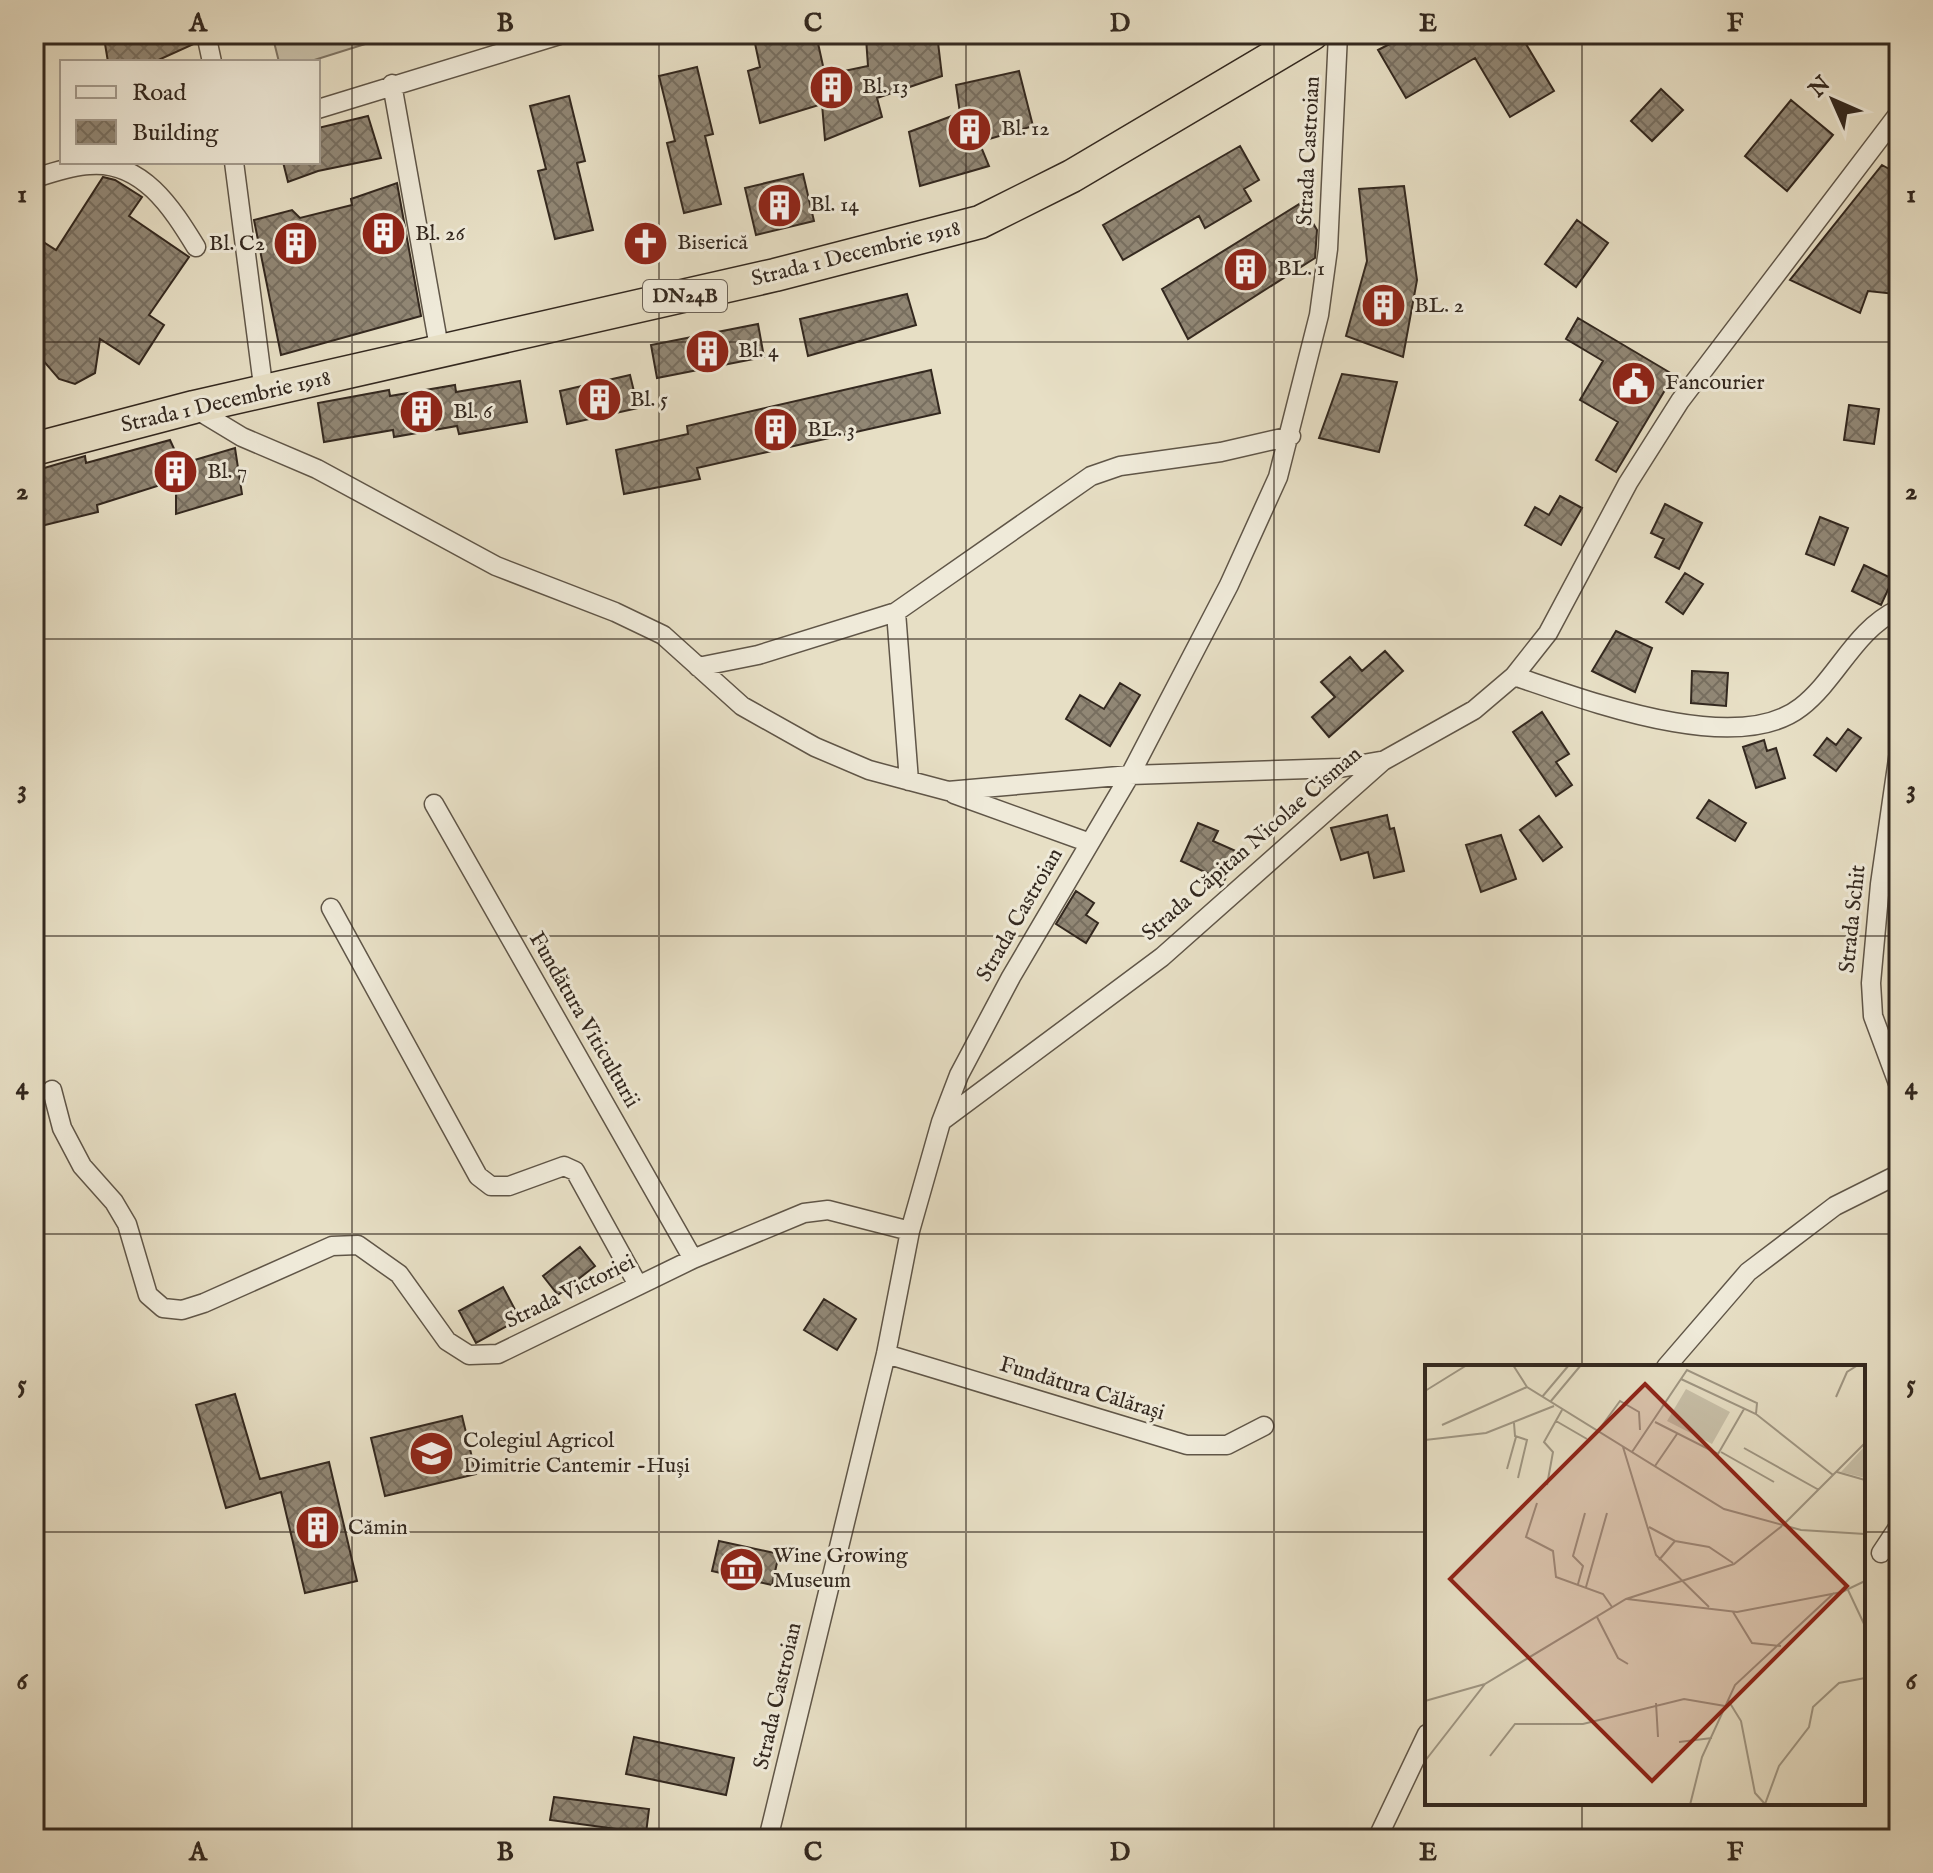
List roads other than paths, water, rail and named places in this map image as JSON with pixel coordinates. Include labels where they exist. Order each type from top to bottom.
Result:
[{"type":"highway","name":"Strada 1 Decembrie 1918","points":[[34,449],[194,407],[775,275],[980,222],[1072,176],[1312,34]]},
{"type":"street","points":[[206,34],[212,60]]},
{"type":"street","points":[[320,108],[563,34]]},
{"type":"street","name":"Strada Castroian","points":[[768,1839],[886,1354],[910,1231],[941,1122],[982,1031],[1130,775],[1229,585],[1278,477],[1291,436],[1319,315],[1331,226],[1338,34]]},
{"type":"street","points":[[392,84],[440,353]]},
{"type":"street","name":"Strada Căpitan Nicolae Cisman","points":[[941,1122],[1162,957],[1383,761],[1474,710],[1514,676],[1548,633],[1628,483],[1680,401],[1899,113]]},
{"type":"street","points":[[34,178],[86,165],[107,164],[127,172],[157,191],[196,247]]},
{"type":"street","points":[[234,164],[264,393]]},
{"type":"street","points":[[194,407],[242,437],[317,469],[496,566],[639,622],[663,635],[742,706],[766,722],[869,770],[948,791],[1090,843]]},
{"type":"street","points":[[698,667],[758,655],[896,612],[1091,476],[1120,466],[1221,452],[1291,436]]},
{"type":"street","points":[[1514,676],[1593,701],[1694,726],[1754,728],[1800,708],[1868,631],[1899,609]]},
{"type":"street","points":[[896,612],[909,781]]},
{"type":"street","name":"Strada Schit","points":[[1899,752],[1880,884],[1871,983],[1873,1016],[1899,1086]]},
{"type":"street","points":[[948,791],[1130,775],[1340,768],[1383,761]]},
{"type":"street","name":"Fundătura Viticulturii","points":[[434,804],[693,1259]]},
{"type":"street","points":[[331,908],[478,1176],[491,1186],[509,1186],[564,1166],[575,1171],[638,1285]]},
{"type":"street","name":"Strada Victoriei","points":[[52,1090],[62,1128],[82,1166],[114,1202],[127,1224],[148,1295],[163,1308],[182,1310],[204,1303],[332,1246],[358,1245],[399,1274],[447,1341],[469,1355],[498,1354],[693,1259],[804,1213],[828,1210],[910,1231]]},
{"type":"street","points":[[1668,1365],[1748,1272],[1835,1206],[1899,1174]]},
{"type":"street","name":"Fundătura Călărași","points":[[886,1354],[1187,1445],[1227,1445],[1264,1426]]},
{"type":"street","points":[[1881,1553],[1899,1526]]},
{"type":"street","points":[[1377,1839],[1425,1738]]},
{"type":"place","name":"Bl. 13","points":[[831,87]]},
{"type":"place","name":"Bl. 12","points":[[970,129]]},
{"type":"place","name":"Bl. 14","points":[[779,205]]},
{"type":"place","name":"Bl. 26","points":[[384,234]]},
{"type":"place","name":"Biserică","points":[[646,243]]},
{"type":"place","name":"Bl. C2","points":[[296,244]]},
{"type":"place","name":"BL. 1","points":[[1246,269]]},
{"type":"place","name":"BL. 2","points":[[1383,306]]},
{"type":"place","name":"Bl. 4","points":[[707,351]]},
{"type":"place","name":"Fancourier","points":[[1634,383]]},
{"type":"place","name":"Bl. 5","points":[[599,400]]},
{"type":"place","name":"Bl. 6","points":[[422,412]]},
{"type":"place","name":"BL. 3","points":[[776,430]]},
{"type":"place","name":"Bl. 7","points":[[176,472]]},
{"type":"place","name":"Colegiul Agricol Dimitrie Cantemir -Huși","points":[[432,1454]]},
{"type":"place","name":"Cămin","points":[[317,1528]]},
{"type":"place","name":"Wine Growing Museum","points":[[742,1569]]}]
